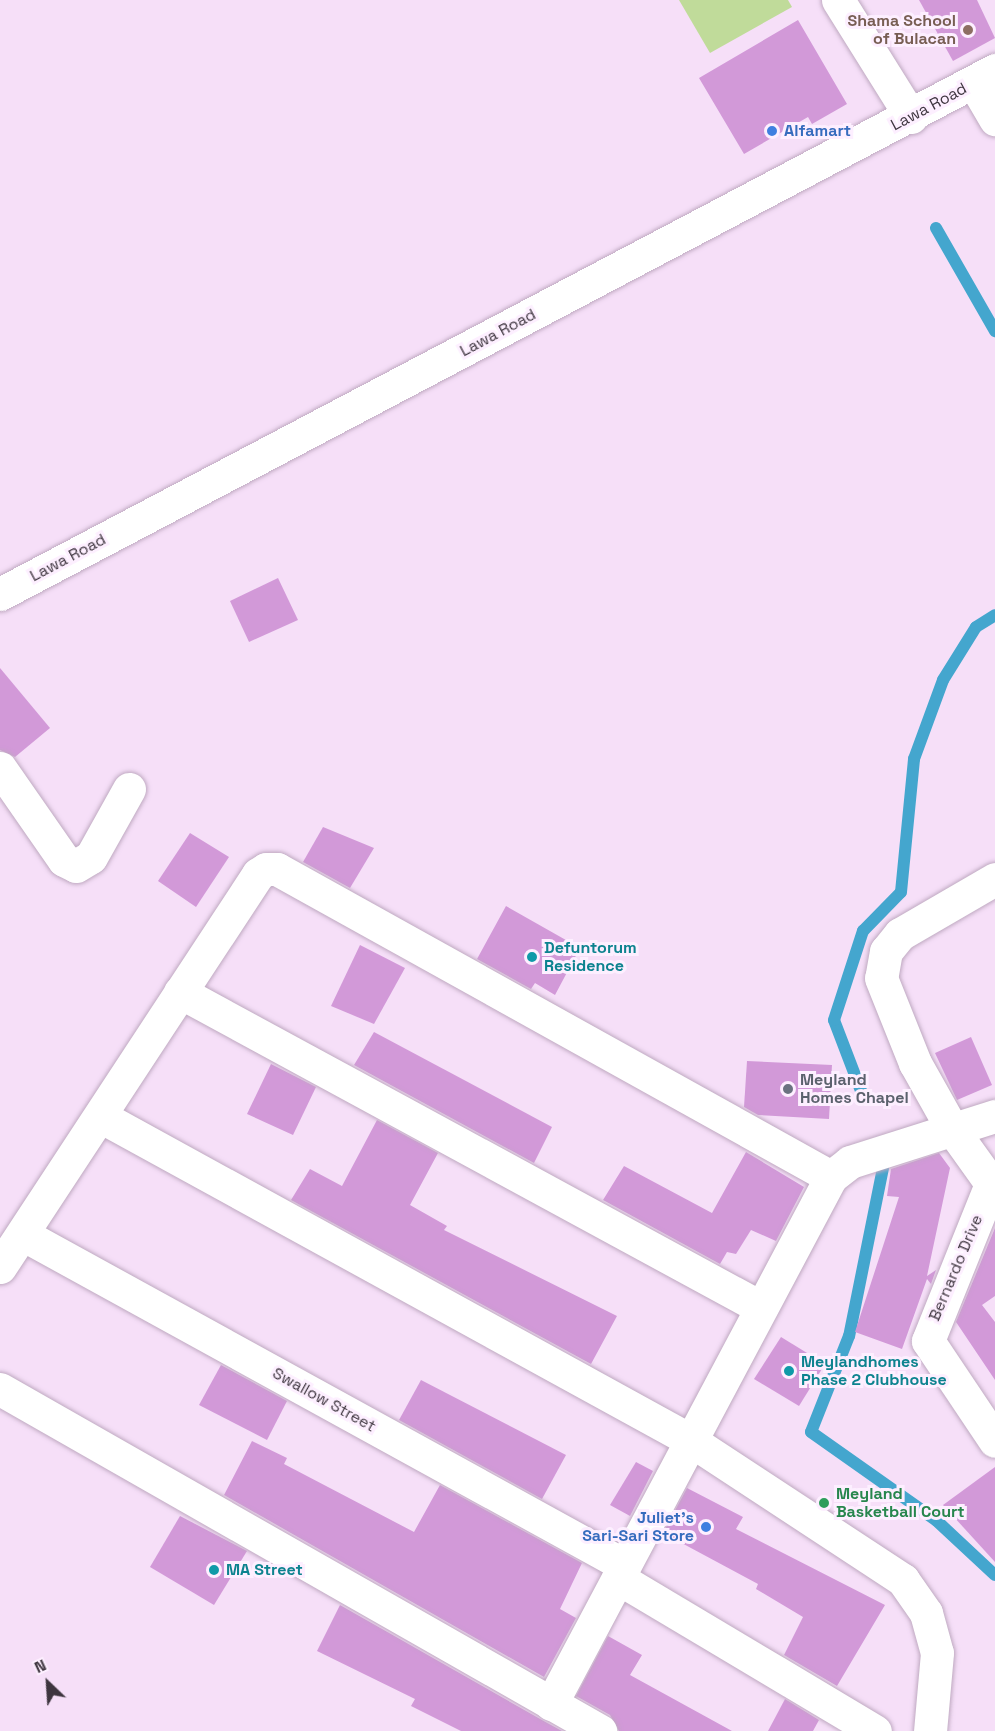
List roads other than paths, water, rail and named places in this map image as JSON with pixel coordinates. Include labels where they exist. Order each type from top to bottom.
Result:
[{"type":"street","points":[[838,0],[911,117]]},
{"type":"street","points":[[985,76],[995,119]]},
{"type":"street","name":"Lawa Road","points":[[0,594],[911,117],[985,76]]},
{"type":"street","points":[[0,768],[64,860],[75,866],[91,857],[129,789]]},
{"type":"street","points":[[0,1267],[24,1235],[258,874],[277,868],[831,1177]]},
{"type":"street","name":"Bernardo Drive","points":[[995,879],[900,934],[886,951],[881,978],[915,1063],[952,1129],[993,1186],[928,1341],[995,1441]]},
{"type":"street","points":[[180,992],[760,1307]]},
{"type":"street","points":[[100,1116],[690,1440],[903,1580],[926,1613],[937,1653],[930,1731]]},
{"type":"street","points":[[551,1704],[831,1177],[850,1162],[995,1116]]},
{"type":"street","name":"Swallow Street","points":[[24,1235],[621,1572],[875,1731]]},
{"type":"street","points":[[0,1389],[600,1731]]},
{"type":"waterway","points":[[936,228],[995,331]]},
{"type":"waterway","points":[[863,1096],[834,1020],[863,931],[901,892],[914,759],[943,680],[976,627],[995,615]]},
{"type":"waterway","points":[[883,1168],[849,1336],[811,1432],[937,1521],[995,1575]]},
{"type":"place","name":"Shama School of Bulacan","points":[[968,30]]},
{"type":"place","name":"Alfamart","points":[[772,131]]},
{"type":"place","name":"Defuntorum Residence","points":[[532,957]]},
{"type":"place","name":"Meyland Homes Chapel","points":[[788,1089]]},
{"type":"place","name":"Meylandhomes Phase 2 Clubhouse","points":[[789,1371]]},
{"type":"place","name":"Meyland Basketball Court","points":[[824,1503]]},
{"type":"place","name":"Juliet's Sari-Sari Store","points":[[706,1527]]},
{"type":"place","name":"MA Street","points":[[214,1570]]}]
